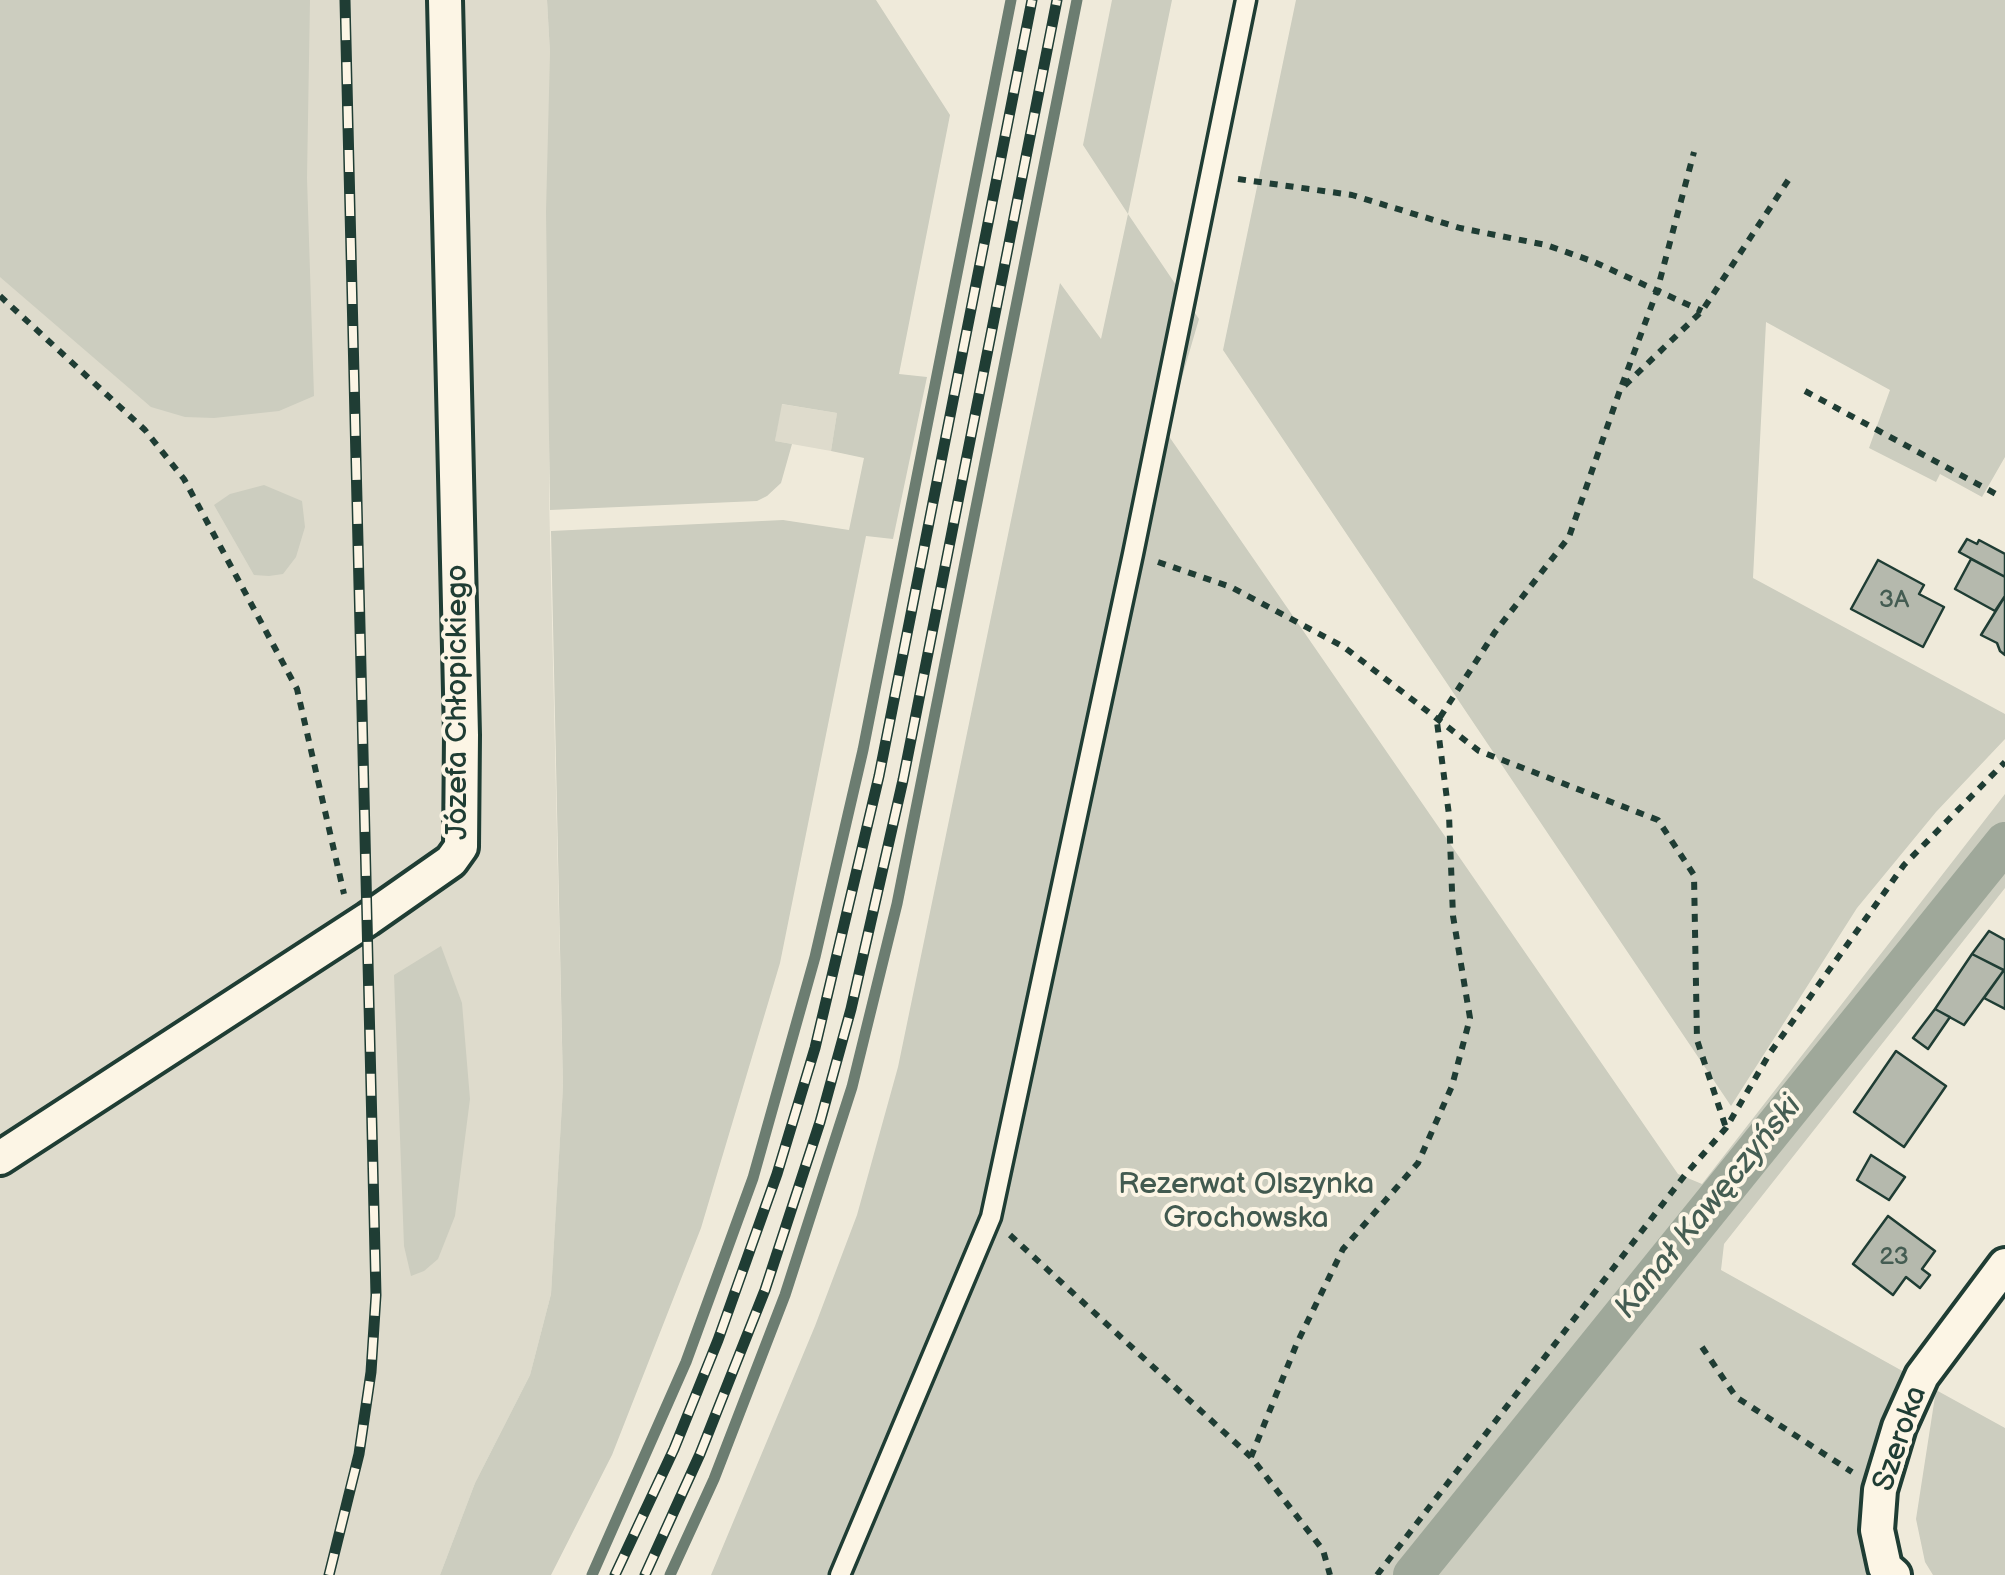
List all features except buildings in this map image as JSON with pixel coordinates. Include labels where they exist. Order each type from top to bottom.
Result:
[{"type":"street","name":"Józefa Chłopickiego","points":[[0,1158],[352,930],[451,861],[461,846],[464,836],[445,0]]},
{"type":"street","name":"Szeroka","points":[[1894,1575],[1885,1567],[1876,1530],[1880,1490],[1899,1427],[1922,1376],[2005,1265]]},
{"type":"lane","points":[[840,1575],[991,1217],[1134,554],[1246,0]]},
{"type":"path","points":[[1251,1457],[1297,1343],[1343,1248],[1418,1162],[1452,1086],[1470,1018],[1453,916],[1438,722],[1494,632],[1569,536],[1656,291],[1694,152]]},
{"type":"path","points":[[1212,176],[1352,195],[1460,228],[1546,245],[1592,261],[1702,312]]},
{"type":"path","points":[[1620,390],[1702,312],[1789,179]]},
{"type":"path","points":[[0,296],[145,430],[184,478],[296,690],[352,930]]},
{"type":"path","points":[[1805,391],[1996,494]]},
{"type":"path","points":[[1134,554],[1231,587],[1344,648],[1479,751],[1658,820],[1694,875],[1697,1040],[1726,1128]]},
{"type":"path","points":[[1377,1575],[1685,1174],[1726,1128],[1770,1053],[1904,864],[2005,762]]},
{"type":"path","points":[[991,1217],[1251,1457],[1322,1550],[1330,1575]]},
{"type":"path","points":[[1702,1347],[1736,1397],[1880,1490]]},
{"type":"shaded area","points":[[0,0],[547,0],[549,495],[563,1088],[551,1294],[530,1375],[475,1483],[440,1575],[0,1575]]},
{"type":"shaded area","points":[[781,404],[837,413],[831,451],[775,441]]},
{"type":"green space","points":[[0,0],[310,0],[307,178],[314,396],[279,411],[214,418],[185,417],[151,407],[0,277]]},
{"type":"green space","points":[[547,0],[876,0],[950,115],[899,374],[927,377],[893,539],[866,536],[780,963],[701,1228],[612,1455],[551,1575],[440,1575],[475,1483],[530,1375],[551,1294],[563,1087],[551,531],[783,520],[849,530],[864,458],[831,451],[837,413],[782,404],[775,441],[792,444],[781,483],[757,501],[550,510]]},
{"type":"green space","points":[[1112,0],[1172,0],[1128,214],[1083,145]]},
{"type":"green space","points":[[1296,0],[2005,0],[2005,457],[1982,497],[1940,474],[1936,482],[1869,448],[1890,390],[1766,322],[1753,578],[2005,714],[2005,739],[1936,812],[1857,908],[1731,1106],[1223,350]]},
{"type":"green space","name":"Rezerwat Olszynka Grochowska","points":[[1128,214],[1199,319],[1166,432],[1678,1174],[1702,1184],[2005,794],[2005,888],[1724,1244],[1721,1270],[1906,1373],[1876,1575],[711,1575],[857,1215],[898,1067],[1060,283],[1101,339]]},
{"type":"green space","points":[[264,485],[302,501],[305,527],[296,557],[283,574],[269,576],[254,575],[214,505],[230,494]]},
{"type":"green space","points":[[441,946],[462,1003],[470,1099],[455,1216],[438,1259],[411,1276],[404,1246],[394,975]]},
{"type":"green space","points":[[1936,1390],[2005,1428],[2005,1575],[1933,1575],[1925,1562],[1916,1519]]},
{"type":"waterway","points":[[592,1575],[686,1362],[753,1178],[815,957],[863,750],[1011,0]]},
{"type":"waterway","points":[[670,1575],[714,1479],[785,1295],[852,1087],[897,904],[1077,0]]},
{"type":"waterway","name":"Kanał Kawęczyński","points":[[1413,1575],[2005,842]]},
{"type":"railway","points":[[329,1575],[359,1454],[371,1372],[376,1295],[345,0]]},
{"type":"railway","points":[[615,1575],[674,1449],[718,1340],[777,1174],[815,1048],[879,776],[1032,0]]},
{"type":"railway","points":[[645,1575],[700,1454],[765,1290],[820,1122],[851,1009],[903,780],[1057,0]]}]
